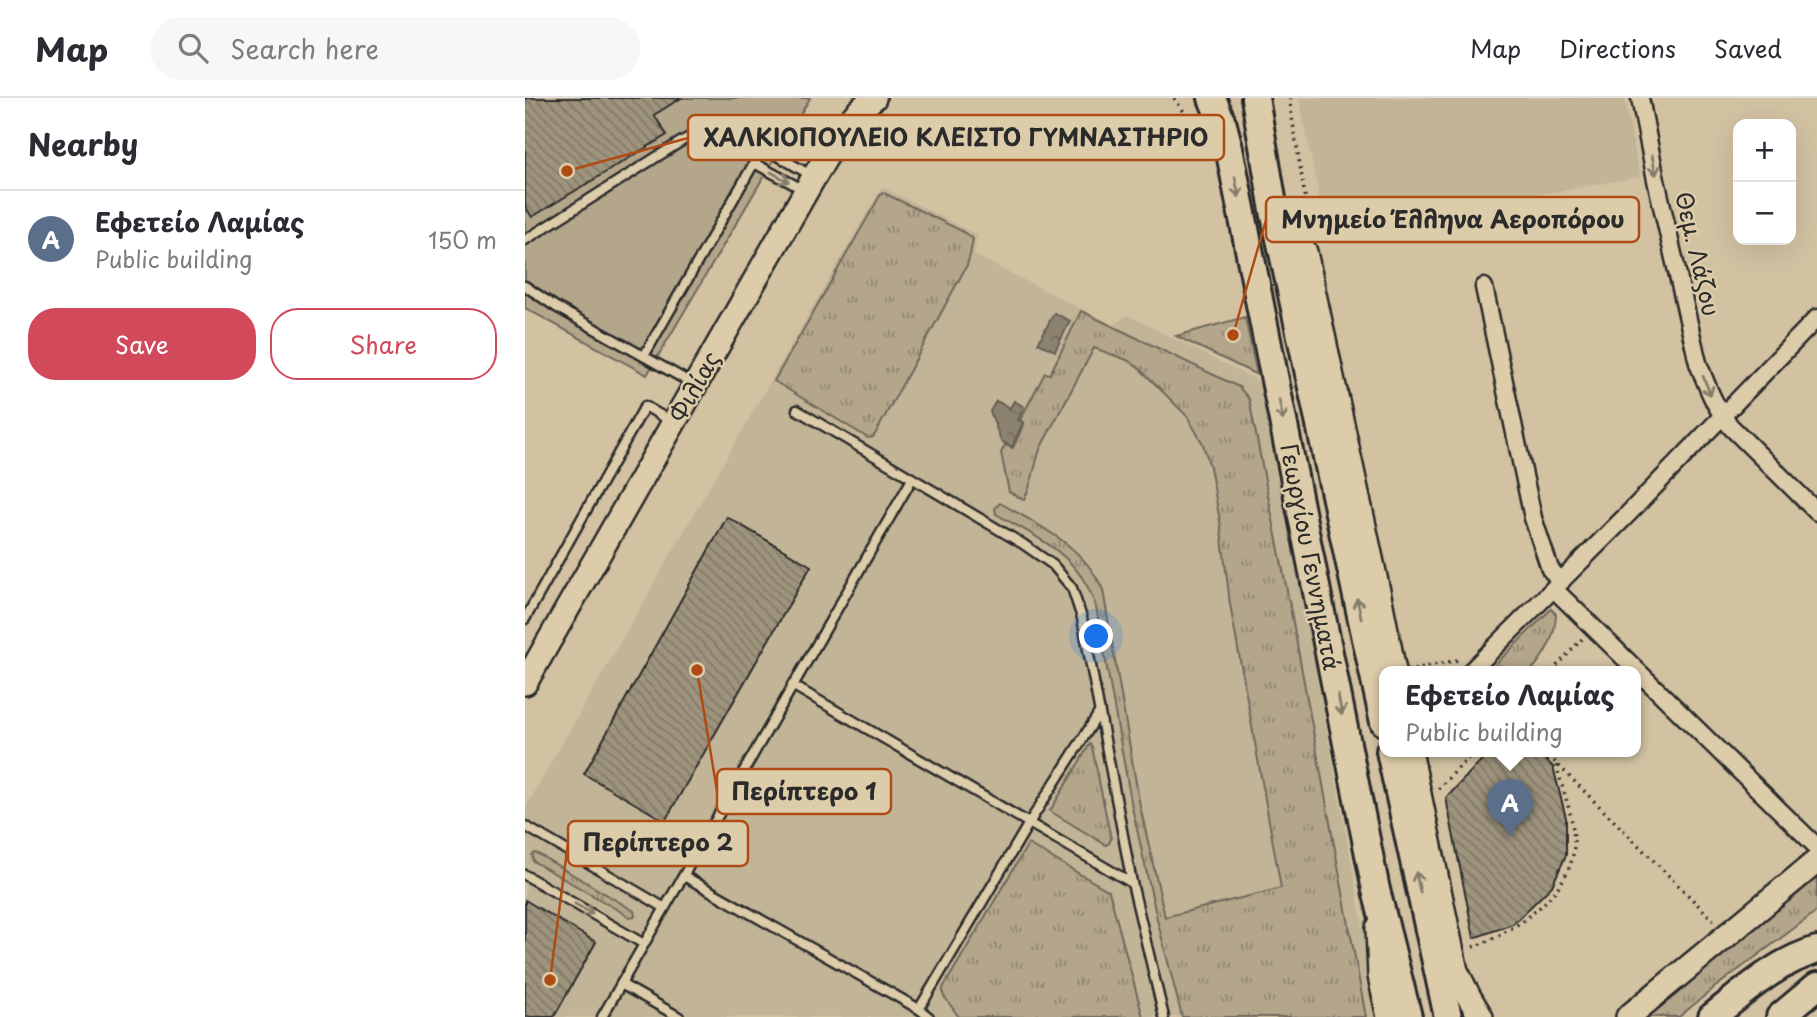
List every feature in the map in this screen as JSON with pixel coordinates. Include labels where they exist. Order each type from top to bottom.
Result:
[{"type":"main road","name":"Γεωργίου Γεννηματά","points":[[1212,98],[1229,148],[1376,890],[1408,1017]]},
{"type":"main road","name":"Γεωργίου Γεννηματά","points":[[1255,98],[1274,211],[1379,699]]},
{"type":"main road","points":[[1392,757],[1457,1017]]},
{"type":"main road","points":[[1712,1017],[1770,971],[1791,959],[1817,950]]},
{"type":"main road","points":[[1738,1017],[1817,950]]},
{"type":"main road","points":[[1445,964],[1448,1017]]},
{"type":"main road","points":[[1780,1017],[1817,986]]},
{"type":"street","name":"Φιλίας","points":[[525,683],[810,184],[847,123],[859,109],[874,98]]},
{"type":"street","name":"Θεμ. Λάζου","points":[[1640,98],[1698,363],[1707,386],[1722,416],[1817,512]]},
{"type":"street","points":[[1274,211],[1305,252],[1381,606],[1402,666]]},
{"type":"street","points":[[1484,287],[1533,518],[1550,569],[1558,585],[1593,627],[1633,666]]},
{"type":"street","points":[[1467,665],[1558,585],[1817,318]]},
{"type":"street","points":[[1641,674],[1817,847]]},
{"type":"street","points":[[1412,757],[1445,964],[1460,981],[1481,1017]]},
{"type":"street","points":[[1628,1017],[1817,861]]},
{"type":"street","points":[[1376,890],[1380,976],[1389,1017]]},
{"type":"lane","points":[[525,240],[682,141],[702,131],[717,128],[762,149],[810,184]]},
{"type":"lane","points":[[644,356],[762,149]]},
{"type":"lane","points":[[754,163],[810,184]]},
{"type":"lane","points":[[525,285],[557,307],[696,385]]},
{"type":"lane","points":[[525,619],[645,406],[674,423]]},
{"type":"lane","points":[[797,410],[1023,544],[1053,565],[1072,588],[1082,618],[1132,883],[1164,1017]]},
{"type":"lane","points":[[602,1017],[912,479]]},
{"type":"lane","points":[[793,685],[1132,883]]},
{"type":"lane","points":[[919,1009],[1029,823],[1099,713]]},
{"type":"lane","points":[[525,826],[665,908]]},
{"type":"lane","points":[[525,874],[644,944]]},
{"type":"lane","points":[[684,876],[929,1017]]},
{"type":"lane","points":[[621,984],[679,1017]]},
{"type":"path","points":[[1290,98],[1310,225]]},
{"type":"path","points":[[1557,666],[1593,627]]},
{"type":"path","points":[[1422,806],[1469,757]]},
{"type":"path","points":[[1550,757],[1728,935]]},
{"type":"path","points":[[1445,964],[1505,934],[1535,911],[1563,881],[1574,846],[1571,822],[1555,763]]},
{"type":"shaded area","points":[[1299,98],[1624,98],[1640,177],[1326,231]]},
{"type":"shaded area","points":[[882,187],[977,235],[974,255],[1114,325],[1127,315],[1260,382],[1380,1017],[525,1017],[525,808]]},
{"type":"green space","points":[[525,98],[810,98],[647,375],[525,308]]},
{"type":"green space","points":[[882,192],[973,239],[967,265],[877,431],[873,437],[868,438],[774,381]]},
{"type":"green space","points":[[1081,311],[1239,387],[1249,399],[1366,1017],[1182,1017],[1132,807],[1096,607],[1089,589],[1069,561],[1057,550],[996,514],[995,508],[1000,503],[1059,538],[1084,561],[1103,590],[1140,806],[1165,917],[1281,888],[1230,604],[1210,467],[1203,444],[1187,416],[1138,367],[1094,348],[1041,447],[1024,500],[1009,492],[1001,453],[1005,445],[1013,448],[1024,423],[1020,420],[1045,373],[1050,374]]},
{"type":"green space","points":[[1245,317],[1257,375],[1176,336]]},
{"type":"green space","points":[[1551,609],[1556,614],[1552,638],[1535,666],[1494,666]]},
{"type":"green space","points":[[1090,744],[1111,839],[1106,845],[1050,811]]},
{"type":"green space","points":[[1028,844],[1109,891],[1143,1017],[959,1017],[943,995],[943,988]]},
{"type":"green space","points":[[535,853],[634,911],[635,916],[630,917],[533,861],[532,855]]},
{"type":"green space","points":[[1817,874],[1817,911],[1679,1017],[1644,1017]]},
{"type":"water","points":[[1054,313],[1070,321],[1055,351],[1038,343]]},
{"type":"water","points":[[996,401],[1010,408],[1014,401],[1024,407],[1018,420],[1023,423],[1012,447],[1001,441],[990,411]]},
{"type":"building","points":[[525,98],[681,98],[654,115],[667,135],[532,217],[525,206]]},
{"type":"building","points":[[727,517],[811,566],[665,821],[584,774]]},
{"type":"building","points":[[1484,757],[1543,757],[1553,767],[1566,818],[1566,855],[1552,886],[1513,924],[1474,938],[1446,798]]},
{"type":"building","points":[[525,900],[596,942],[554,1017],[525,1017]]},
{"type":"place","name":"ΧΑΛΚΙΟΠΟΥΛΕΙΟ ΚΛΕΙΣΤΟ ΓΥΜΝΑΣΤΗΡΙΟ","points":[[567,171]]},
{"type":"place","name":"Μνημείο Έλληνα Αεροπόρου","points":[[1233,335]]},
{"type":"place","name":"Περίπτερο 1","points":[[697,670]]},
{"type":"place","name":"Εφετείο Λαμίας","points":[[1510,837]]},
{"type":"place","name":"Περίπτερο 2","points":[[550,980]]}]
